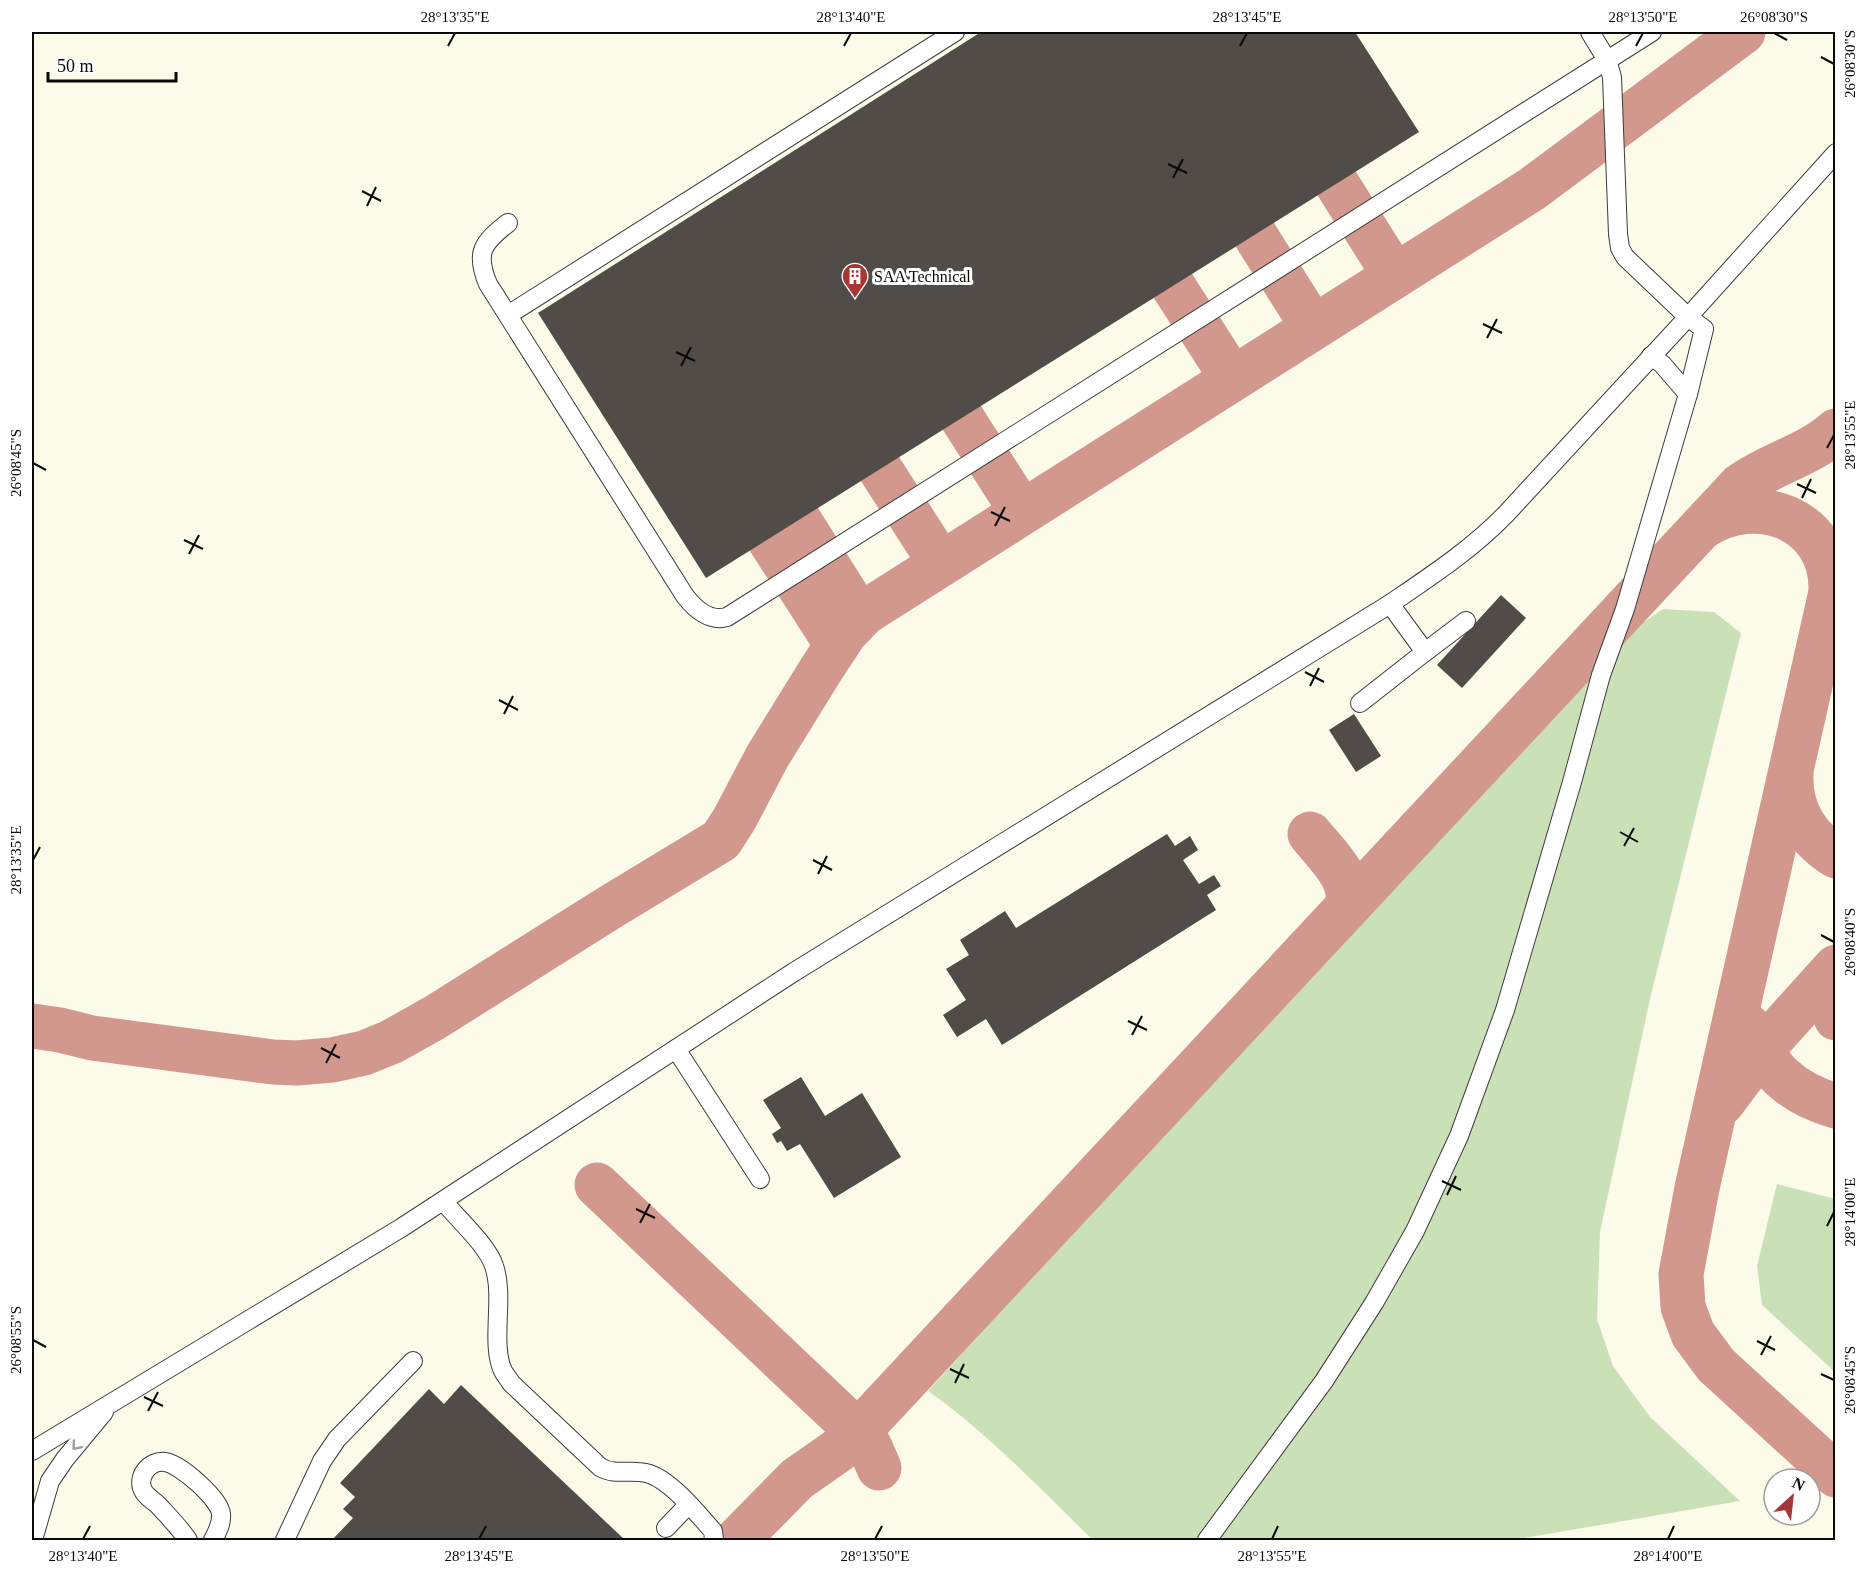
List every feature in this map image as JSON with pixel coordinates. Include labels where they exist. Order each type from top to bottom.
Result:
[{"type":"lane","points":[[508,315],[955,32]]},
{"type":"lane","points":[[1207,1540],[1324,1381],[1374,1303],[1415,1231],[1460,1136],[1505,1010],[1601,675],[1625,609],[1688,394],[1704,329],[1688,317],[1625,257],[1620,248],[1616,207],[1612,77],[1607,60],[1590,32]]},
{"type":"lane","points":[[508,224],[488,240],[481,252],[482,269],[488,284],[685,596],[702,612],[721,619],[1652,32]]},
{"type":"lane","points":[[32,1451],[443,1201],[795,972],[1390,603],[1458,558],[1483,537],[1688,317],[1836,153]]},
{"type":"lane","points":[[1651,356],[1662,364],[1688,394]]},
{"type":"lane","points":[[1390,603],[1425,652]]},
{"type":"lane","points":[[1360,703],[1466,621]]},
{"type":"lane","points":[[676,1049],[760,1179]]},
{"type":"lane","points":[[443,1201],[486,1251],[495,1266],[499,1303],[499,1349],[503,1371],[511,1383],[600,1467],[614,1473],[649,1474],[667,1484],[713,1531],[714,1540]]},
{"type":"lane","points":[[285,1540],[322,1461],[337,1439],[413,1361]]},
{"type":"lane","points":[[33,1540],[50,1481],[64,1460],[113,1401]]},
{"type":"lane","points":[[188,1540],[179,1526],[143,1492],[141,1480],[145,1469],[157,1462],[166,1462],[177,1467],[215,1499],[221,1512],[220,1525],[213,1540]]},
{"type":"lane","points":[[666,1528],[688,1505]]},
{"type":"green space","points":[[1663,609],[1714,612],[1741,633],[1650,999],[1600,1232],[1597,1319],[1613,1366],[1650,1417],[1740,1501],[1513,1540],[1093,1540],[993,1443],[928,1391],[1340,942],[1644,622]]},
{"type":"green space","points":[[1777,1184],[1835,1199],[1835,1372],[1762,1305],[1757,1266]]},
{"type":"building","name":"SAA Technical","points":[[981,32],[1355,32],[1419,132],[706,578],[538,313]]},
{"type":"building","points":[[1501,595],[1526,618],[1462,688],[1437,665]]},
{"type":"building","points":[[1354,714],[1381,756],[1356,772],[1329,730]]},
{"type":"building","points":[[1167,834],[1175,846],[1190,836],[1198,850],[1183,860],[1199,884],[1214,875],[1221,886],[1207,895],[1216,910],[1002,1045],[986,1019],[957,1037],[943,1015],[966,1000],[946,969],[969,955],[960,940],[1005,911],[1016,928]]},
{"type":"building","points":[[801,1077],[825,1116],[862,1093],[901,1157],[834,1198],[800,1144],[787,1151],[781,1141],[777,1143],[772,1134],[781,1128],[763,1100]]},
{"type":"building","points":[[461,1385],[625,1540],[332,1540],[353,1518],[343,1509],[355,1497],[340,1483],[429,1389],[444,1404]]},
{"type":"taxiway","points":[[32,1026],[92,1038],[273,1062],[297,1063],[332,1060],[364,1053],[391,1042],[434,1018],[721,840],[767,757],[822,668],[845,633],[864,613],[1532,189],[1743,32]]},
{"type":"taxiway","points":[[1337,184],[1395,276]]},
{"type":"taxiway","points":[[1255,235],[1313,327]]},
{"type":"taxiway","points":[[1173,286],[1232,378]]},
{"type":"taxiway","points":[[962,418],[1022,512]]},
{"type":"taxiway","points":[[737,1540],[797,1479],[837,1451],[858,1432],[1740,486],[1801,454],[1836,431]]},
{"type":"taxiway","points":[[880,469],[941,564]]},
{"type":"taxiway","points":[[1701,528],[1722,517],[1745,512],[1766,512],[1787,518],[1804,529],[1818,544],[1828,564],[1831,588]]},
{"type":"taxiway","points":[[799,520],[860,617]]},
{"type":"taxiway","points":[[769,539],[837,645]]},
{"type":"taxiway","points":[[1836,570],[1697,1188],[1681,1274],[1683,1307],[1693,1334],[1716,1365],[1836,1475]]},
{"type":"taxiway","points":[[1791,776],[1791,788],[1802,822],[1817,841],[1836,856]]},
{"type":"taxiway","points":[[1310,834],[1344,878],[1348,899],[1346,909]]},
{"type":"taxiway","points":[[1722,1103],[1764,1047],[1836,967]]},
{"type":"taxiway","points":[[1836,1002],[1836,1018]]},
{"type":"taxiway","points":[[1748,1026],[1763,1055],[1782,1077],[1806,1094],[1836,1106]]},
{"type":"taxiway","points":[[597,1185],[858,1432],[870,1447],[879,1468]]},
{"type":"place","name":"SAA Technical","points":[[855,299]]}]
